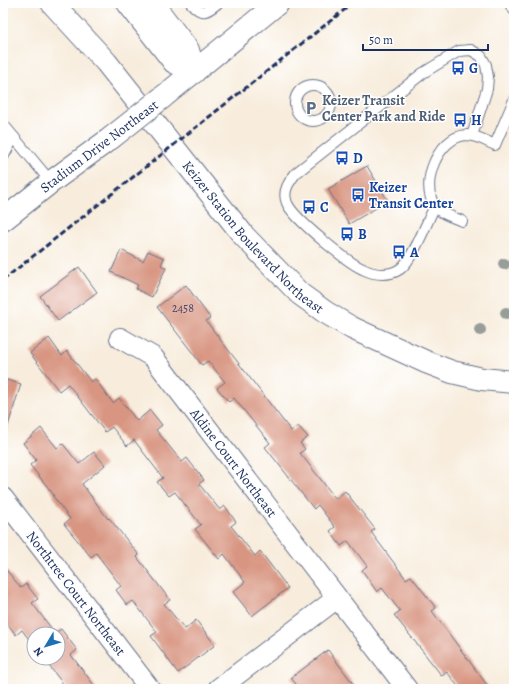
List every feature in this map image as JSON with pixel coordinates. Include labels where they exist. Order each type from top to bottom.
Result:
[{"type":"main road","name":"Keizer Station Boulevard Northeast","points":[[52,3],[106,62],[244,236],[300,294],[325,312],[352,328],[426,362],[452,372],[482,379],[514,382]]},
{"type":"main road","points":[[128,3],[174,62],[194,72]]},
{"type":"main road","points":[[152,3],[188,50],[194,72]]},
{"type":"main road","name":"Stadium Drive Northeast","points":[[3,220],[163,97],[278,3]]},
{"type":"street","name":"Aldine Court Northeast","points":[[120,338],[153,357],[407,689]]},
{"type":"street","name":"Northtree Court Northeast","points":[[3,498],[150,689]]},
{"type":"street","points":[[218,689],[337,598]]},
{"type":"lane","points":[[191,3],[195,8],[202,12],[208,11],[218,3]]},
{"type":"lane","points":[[509,3],[514,10]]},
{"type":"lane","points":[[435,206],[409,259],[400,270],[389,274],[378,274],[364,270],[333,250],[297,216],[287,203],[285,192],[289,182],[296,173],[423,73],[459,51],[471,50],[481,56],[486,65],[488,77],[487,89],[472,136]]},
{"type":"lane","points":[[462,221],[445,214],[435,206],[432,200],[429,185],[431,171],[436,157],[446,145],[458,137],[472,136],[495,145],[514,100]]},
{"type":"lane","points":[[3,124],[51,182]]},
{"type":"lane","points":[[3,157],[14,137]]},
{"type":"building","name":"Keizer Transit Center","points":[[367,166],[388,201],[349,224],[328,189]]},
{"type":"building","points":[[121,250],[143,261],[148,251],[164,258],[161,265],[166,268],[152,297],[136,289],[138,285],[111,272]]},
{"type":"building","points":[[79,267],[97,292],[58,321],[40,296]]},
{"type":"building","points":[[186,285],[210,318],[206,321],[291,431],[298,426],[308,437],[300,443],[305,449],[300,453],[336,499],[345,491],[375,529],[371,532],[406,579],[411,576],[436,608],[432,611],[490,689],[460,689],[447,672],[442,676],[394,615],[400,611],[382,588],[377,592],[362,570],[367,566],[348,541],[341,546],[330,531],[335,527],[318,505],[314,509],[265,447],[270,443],[234,398],[229,402],[217,388],[225,382],[208,361],[202,365],[157,307]]},
{"type":"building","points":[[49,338],[62,356],[67,351],[91,382],[95,379],[113,403],[119,398],[137,421],[150,410],[162,425],[156,430],[182,462],[187,458],[204,480],[199,484],[220,510],[225,506],[236,522],[231,526],[255,556],[260,551],[288,588],[252,616],[233,592],[245,582],[224,554],[219,559],[195,529],[201,525],[175,492],[169,496],[157,482],[163,478],[134,440],[127,446],[112,427],[105,432],[68,384],[59,391],[30,353]]},
{"type":"building","points":[[3,379],[21,384],[6,432],[3,431]]},
{"type":"building","points":[[41,428],[57,448],[63,444],[79,464],[94,452],[105,465],[82,484],[108,519],[109,518],[139,555],[137,557],[170,600],[164,604],[185,629],[196,620],[215,645],[178,673],[151,636],[157,632],[133,601],[127,605],[116,590],[121,586],[96,553],[91,557],[64,524],[70,519],[53,496],[54,495],[30,465],[36,460],[23,443]]},
{"type":"building","points":[[3,566],[21,588],[26,584],[38,599],[32,603],[50,626],[26,626],[26,635],[22,630],[16,635],[3,618]]},
{"type":"building","points":[[66,636],[77,650],[71,655],[97,689],[67,689],[49,666],[66,666]]},
{"type":"building","points":[[328,650],[357,689],[300,689],[291,678]]},
{"type":"railway","points":[[3,280],[353,3]]},
{"type":"place","name":"G","points":[[458,68]]},
{"type":"place","name":"Keizer Transit Center Park and Ride","points":[[311,108]]},
{"type":"place","name":"H","points":[[460,120]]},
{"type":"place","name":"D","points":[[342,158]]},
{"type":"place","name":"Keizer Transit Center","points":[[358,195]]},
{"type":"place","name":"C","points":[[309,207]]},
{"type":"place","name":"B","points":[[347,234]]},
{"type":"place","name":"A","points":[[399,252]]}]
